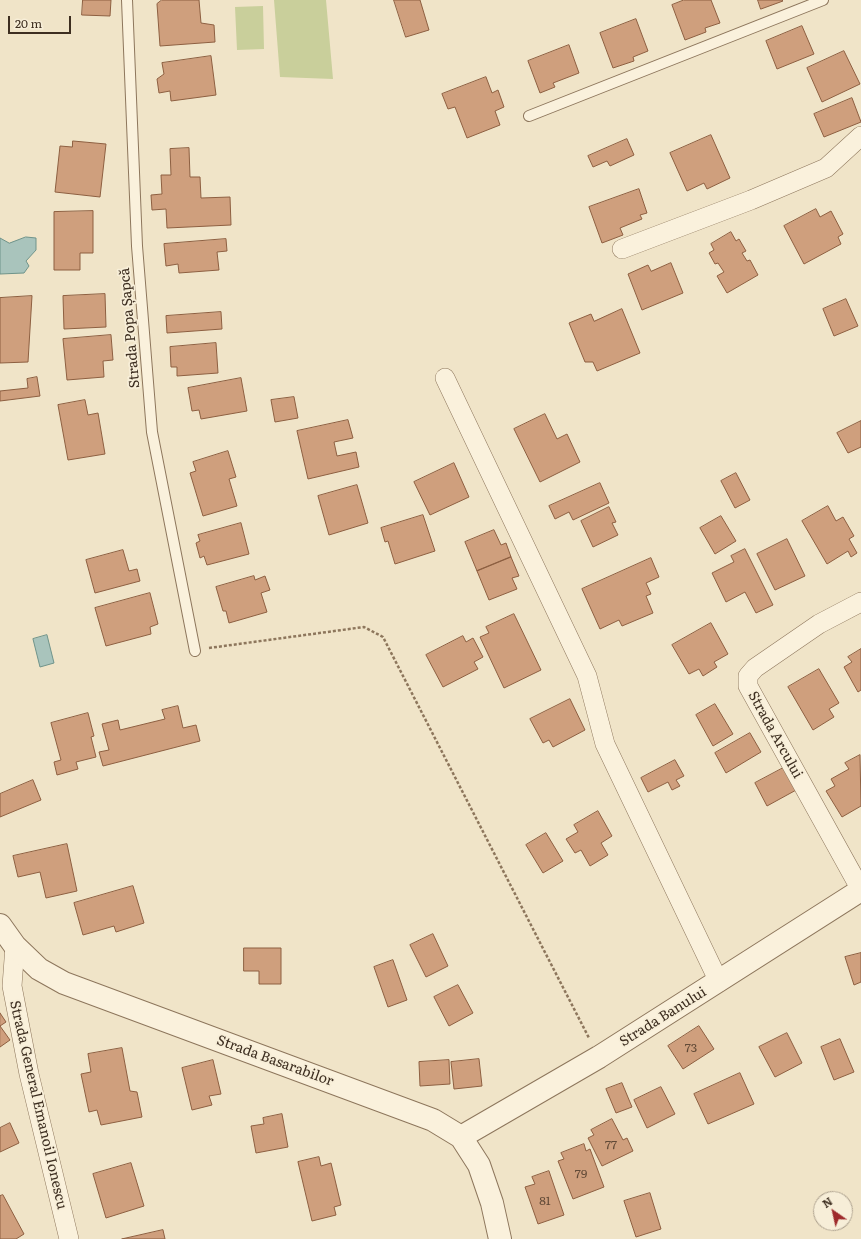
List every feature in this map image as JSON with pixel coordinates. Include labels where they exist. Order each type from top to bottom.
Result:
[{"type":"street","points":[[622,249],[751,200],[826,168],[861,136]]},
{"type":"street","points":[[444,378],[587,676],[605,744],[718,982]]},
{"type":"street","name":"Strada Arcului","points":[[861,602],[818,624],[755,668],[748,676],[748,686],[861,890]]},
{"type":"street","name":"Strada Banului","points":[[461,1137],[599,1057],[861,890]]},
{"type":"street","name":"Strada Basarabilor","points":[[0,925],[15,946],[39,969],[64,983],[433,1120],[461,1137],[479,1165],[492,1203],[500,1239]]},
{"type":"street","name":"Strada General Emanoil Ionescu","points":[[15,946],[12,986],[29,1074],[69,1239]]},
{"type":"lane","name":"Strada Popa Șapcă","points":[[127,0],[137,246],[152,432],[195,650]]},
{"type":"lane","points":[[529,116],[823,0]]},
{"type":"path","points":[[195,650],[364,627],[383,637],[599,1057]]},
{"type":"green space","points":[[274,0],[326,0],[333,79],[280,77]]},
{"type":"green space","points":[[263,6],[264,49],[237,50],[235,7]]},
{"type":"water","points":[[26,237],[36,238],[36,250],[26,261],[29,266],[24,273],[0,274],[0,238],[9,243]]},
{"type":"water","points":[[47,635],[54,663],[40,667],[33,639]]},
{"type":"building","points":[[83,0],[111,0],[110,16],[82,15]]},
{"type":"building","points":[[162,0],[199,0],[201,23],[214,25],[215,42],[160,46],[157,4]]},
{"type":"building","points":[[394,0],[420,0],[429,30],[406,37]]},
{"type":"building","points":[[684,0],[711,0],[720,23],[705,28],[706,32],[685,40],[672,5]]},
{"type":"building","points":[[758,0],[782,0],[783,1],[761,9]]},
{"type":"building","points":[[636,19],[648,51],[633,57],[634,61],[613,68],[600,33]]},
{"type":"building","points":[[802,26],[814,54],[777,69],[766,41]]},
{"type":"building","points":[[569,45],[579,73],[553,83],[555,87],[540,93],[528,61]]},
{"type":"building","points":[[844,51],[860,84],[822,102],[807,68]]},
{"type":"building","points":[[211,56],[216,95],[171,101],[170,91],[159,93],[157,79],[164,74],[162,63]]},
{"type":"building","points":[[486,77],[492,93],[498,90],[504,107],[495,111],[500,125],[467,138],[455,107],[448,109],[442,94]]},
{"type":"building","points":[[852,98],[861,122],[824,137],[814,114]]},
{"type":"building","points":[[711,135],[730,178],[707,189],[704,183],[687,191],[670,153]]},
{"type":"building","points":[[627,139],[634,155],[610,166],[607,161],[593,167],[588,156]]},
{"type":"building","points":[[73,141],[106,144],[100,197],[55,192],[60,146],[72,147]]},
{"type":"building","points":[[189,148],[190,177],[200,177],[201,198],[230,197],[231,225],[167,228],[166,209],[152,210],[151,195],[162,194],[161,175],[171,175],[170,149]]},
{"type":"building","points":[[639,189],[647,213],[640,215],[642,219],[620,228],[623,235],[602,243],[589,207]]},
{"type":"building","points":[[816,209],[820,217],[831,211],[843,234],[838,237],[841,244],[804,264],[784,226]]},
{"type":"building","points":[[93,211],[93,253],[80,253],[80,270],[54,270],[54,212]]},
{"type":"building","points":[[731,232],[736,241],[739,239],[746,251],[742,253],[747,261],[750,260],[758,275],[727,293],[717,276],[724,272],[718,263],[715,264],[709,253],[714,250],[711,244]]},
{"type":"building","points":[[226,239],[227,251],[217,252],[219,270],[179,273],[178,264],[166,266],[164,244]]},
{"type":"building","points":[[671,263],[683,293],[642,310],[628,274],[648,265],[651,271]]},
{"type":"building","points":[[105,294],[106,327],[64,329],[63,296]]},
{"type":"building","points":[[32,296],[28,362],[0,363],[0,298]]},
{"type":"building","points":[[846,299],[858,326],[834,336],[823,309]]},
{"type":"building","points":[[622,309],[640,353],[597,371],[593,362],[585,362],[569,323],[591,314],[594,321]]},
{"type":"building","points":[[221,312],[222,329],[167,333],[166,316]]},
{"type":"building","points":[[111,335],[113,360],[103,361],[104,377],[67,380],[63,339]]},
{"type":"building","points":[[216,343],[218,373],[177,376],[177,367],[171,367],[170,347]]},
{"type":"building","points":[[37,377],[40,396],[0,401],[0,391],[28,388],[27,379]]},
{"type":"building","points":[[241,378],[247,411],[201,419],[199,410],[192,411],[188,388]]},
{"type":"building","points":[[294,397],[298,418],[275,422],[271,400]]},
{"type":"building","points":[[85,400],[88,415],[98,413],[105,454],[68,460],[58,405]]},
{"type":"building","points":[[545,414],[557,439],[567,434],[580,462],[540,482],[514,429]]},
{"type":"building","points":[[348,420],[353,438],[334,442],[337,456],[356,452],[359,467],[308,479],[297,431]]},
{"type":"building","points":[[861,421],[861,447],[848,453],[837,433]]},
{"type":"building","points":[[228,451],[236,477],[229,479],[237,506],[203,516],[190,473],[196,471],[193,462]]},
{"type":"building","points":[[454,463],[469,497],[430,515],[414,482]]},
{"type":"building","points":[[736,473],[750,500],[735,508],[721,481]]},
{"type":"building","points":[[600,483],[609,503],[573,520],[569,512],[555,519],[549,506]]},
{"type":"building","points":[[357,485],[368,523],[329,535],[318,496]]},
{"type":"building","points":[[828,506],[836,521],[843,517],[854,536],[849,539],[857,553],[851,557],[848,551],[827,564],[802,521]]},
{"type":"building","points":[[609,507],[616,522],[612,523],[618,535],[593,547],[581,521]]},
{"type":"building","points":[[423,515],[435,551],[395,564],[388,541],[385,542],[381,528]]},
{"type":"building","points":[[721,516],[736,541],[715,554],[700,528]]},
{"type":"building","points":[[241,523],[249,554],[207,565],[204,556],[200,558],[196,543],[200,541],[198,535]]},
{"type":"building","points":[[494,530],[501,545],[506,543],[511,557],[477,571],[465,542]]},
{"type":"building","points":[[787,539],[805,576],[775,590],[757,554]]},
{"type":"building","points":[[745,549],[773,605],[756,613],[745,592],[726,602],[712,573],[734,562],[731,556]]},
{"type":"building","points":[[123,550],[129,571],[137,569],[140,581],[95,593],[86,560]]},
{"type":"building","points":[[511,557],[519,576],[512,578],[517,589],[489,600],[477,571]]},
{"type":"building","points":[[651,558],[659,577],[646,583],[651,594],[646,596],[653,613],[622,626],[619,620],[600,629],[582,589]]},
{"type":"building","points":[[254,576],[255,580],[265,576],[270,590],[261,593],[267,612],[229,623],[226,611],[223,611],[216,587]]},
{"type":"building","points":[[150,593],[158,624],[150,627],[151,634],[106,646],[95,608]]},
{"type":"building","points":[[514,614],[541,670],[504,688],[480,637],[489,633],[486,627]]},
{"type":"building","points":[[711,623],[728,654],[714,662],[717,667],[703,676],[699,669],[689,674],[672,645]]},
{"type":"building","points":[[463,636],[466,642],[473,638],[483,657],[474,662],[478,669],[443,687],[426,655]]},
{"type":"building","points":[[861,649],[861,690],[858,692],[844,667],[852,662],[848,657]]},
{"type":"building","points":[[819,669],[839,703],[829,709],[834,717],[813,730],[788,687]]},
{"type":"building","points":[[570,699],[585,730],[553,747],[549,740],[543,743],[530,719]]},
{"type":"building","points":[[715,704],[733,734],[713,746],[696,715]]},
{"type":"building","points":[[178,706],[183,728],[196,725],[200,741],[103,766],[99,752],[109,750],[102,724],[118,720],[120,730],[165,719],[162,710]]},
{"type":"building","points":[[88,713],[94,736],[91,737],[96,757],[76,762],[78,769],[57,775],[54,762],[61,760],[51,723]]},
{"type":"building","points":[[750,733],[761,752],[726,773],[715,753]]},
{"type":"building","points":[[860,755],[861,806],[842,817],[826,791],[835,786],[831,779],[849,769],[845,763]]},
{"type":"building","points":[[675,760],[684,776],[676,780],[680,786],[672,790],[668,782],[648,792],[641,778]]},
{"type":"building","points":[[787,766],[798,789],[767,806],[755,783]]},
{"type":"building","points":[[33,780],[41,800],[0,817],[0,794]]},
{"type":"building","points":[[598,811],[612,836],[601,843],[608,855],[590,866],[581,850],[575,853],[566,839],[578,832],[574,825]]},
{"type":"building","points":[[546,833],[563,861],[543,873],[526,845]]},
{"type":"building","points":[[67,844],[77,891],[46,898],[40,872],[18,877],[13,856]]},
{"type":"building","points":[[133,886],[144,923],[116,932],[114,926],[83,935],[74,903]]},
{"type":"building","points":[[433,934],[448,966],[426,977],[410,945]]},
{"type":"building","points":[[244,948],[281,948],[281,984],[259,984],[259,971],[244,971]]},
{"type":"building","points":[[861,953],[861,982],[854,985],[845,957]]},
{"type":"building","points":[[393,960],[407,1000],[388,1007],[374,967]]},
{"type":"building","points":[[458,985],[473,1013],[449,1026],[434,997]]},
{"type":"building","points":[[0,1013],[6,1022],[0,1026]]},
{"type":"building","points":[[0,1026],[10,1040],[0,1047]]},
{"type":"building","points":[[699,1026],[714,1049],[683,1069],[668,1046]]},
{"type":"building","points":[[787,1033],[802,1063],[775,1077],[759,1047]]},
{"type":"building","points":[[840,1039],[854,1072],[834,1080],[821,1047]]},
{"type":"building","points":[[122,1048],[130,1091],[137,1092],[142,1117],[101,1125],[97,1110],[89,1112],[81,1074],[91,1072],[88,1054]]},
{"type":"building","points":[[479,1059],[482,1086],[454,1089],[451,1062]]},
{"type":"building","points":[[213,1060],[221,1094],[209,1096],[212,1105],[192,1110],[182,1068]]},
{"type":"building","points":[[449,1060],[450,1084],[420,1086],[419,1062]]},
{"type":"building","points":[[740,1073],[754,1104],[708,1124],[694,1094]]},
{"type":"building","points":[[622,1083],[632,1107],[616,1113],[606,1089]]},
{"type":"building","points":[[661,1087],[675,1114],[647,1128],[634,1100]]},
{"type":"building","points":[[282,1114],[288,1147],[256,1153],[251,1126],[264,1124],[263,1118]]},
{"type":"building","points":[[612,1119],[623,1140],[627,1138],[633,1151],[602,1166],[588,1138],[594,1135],[591,1130]]},
{"type":"building","points":[[10,1123],[19,1143],[0,1152],[0,1128]]},
{"type":"building","points":[[584,1144],[586,1151],[590,1149],[604,1187],[573,1199],[558,1161],[564,1159],[561,1153]]},
{"type":"building","points":[[319,1157],[321,1166],[331,1163],[341,1205],[334,1207],[336,1215],[312,1221],[298,1162]]},
{"type":"building","points":[[131,1163],[144,1206],[106,1218],[93,1174]]},
{"type":"building","points":[[549,1171],[564,1215],[538,1224],[525,1187],[535,1184],[532,1177]]},
{"type":"building","points":[[650,1193],[661,1229],[636,1237],[624,1201]]},
{"type":"building","points":[[3,1195],[24,1234],[16,1239],[0,1239],[0,1196]]},
{"type":"building","points":[[163,1230],[165,1239],[122,1239]]}]
